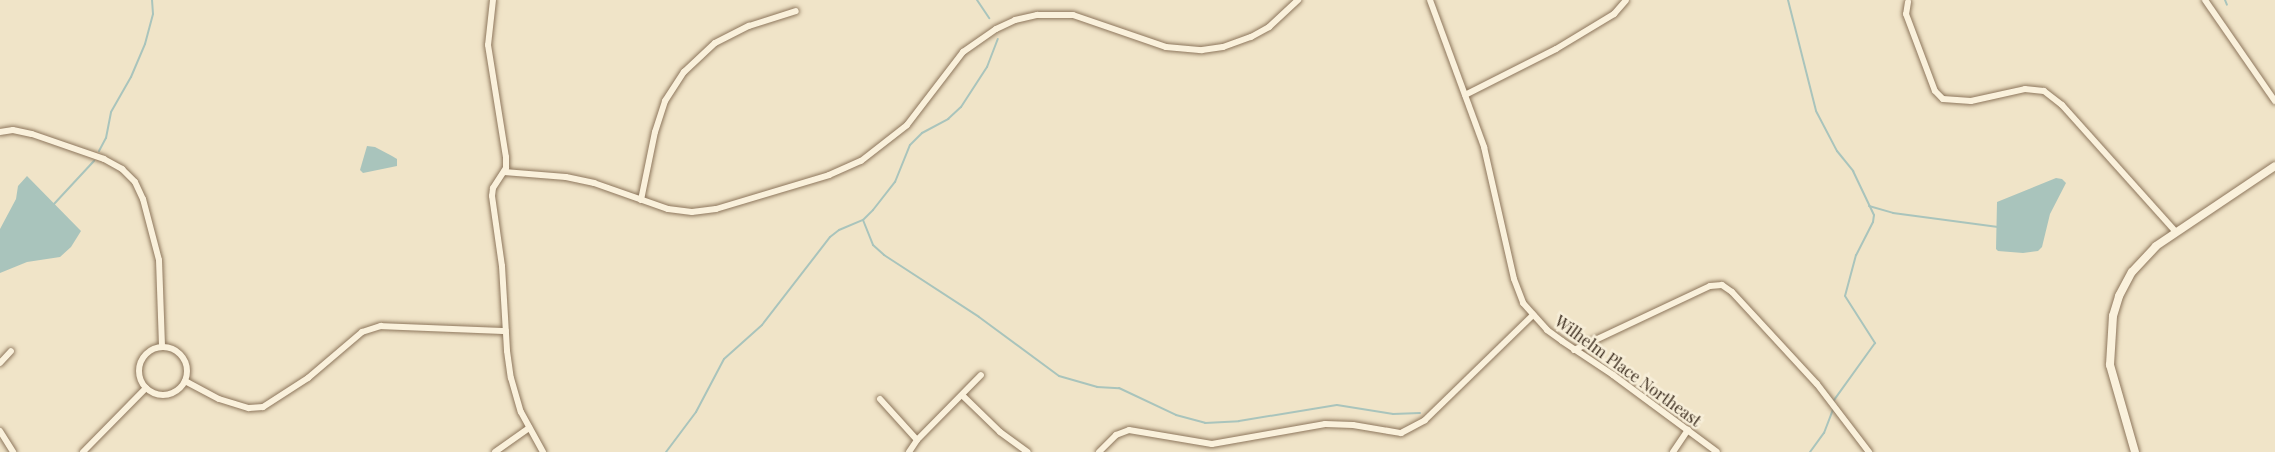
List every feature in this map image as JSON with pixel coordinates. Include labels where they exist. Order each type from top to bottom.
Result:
[{"type":"street","points":[[494,0],[488,45],[504,137],[504,172],[493,188],[492,196],[502,266],[506,330],[513,389],[529,428],[543,452]]},
{"type":"street","points":[[504,172],[566,177],[681,211],[716,209],[741,204],[846,169],[888,142],[907,125],[963,52],[996,29],[1016,20],[1037,15],[1073,15],[1166,48],[1202,50],[1231,45],[1257,33],[1285,14],[1298,0]]},
{"type":"street","name":"Wilhelm Place Northeast","points":[[1430,0],[1493,180],[1514,279],[1523,303],[1533,315],[1574,350],[1717,452]]},
{"type":"street","points":[[1465,95],[1556,49],[1614,14],[1626,0]]},
{"type":"street","points":[[2205,0],[2275,100]]},
{"type":"street","points":[[1908,2],[1906,14],[1935,91],[1943,99],[1971,101],[2025,89],[2044,91],[2062,105],[2175,231]]},
{"type":"street","points":[[641,201],[662,111],[673,85],[716,43],[750,26],[796,11]]},
{"type":"street","points":[[0,132],[12,130],[32,134],[104,159],[122,169],[135,182],[143,199],[159,260],[162,347]]},
{"type":"street","points":[[2135,452],[2110,365],[2113,316],[2119,296],[2132,272],[2145,256],[2175,231],[2275,166]]},
{"type":"street","points":[[1574,350],[1710,286],[1722,285],[1732,292],[1817,384],[1869,452]]},
{"type":"street","points":[[1100,452],[1110,440],[1129,430],[1146,430],[1200,443],[1325,424],[1401,433],[1425,420],[1533,315]]},
{"type":"street","points":[[185,381],[219,399],[249,408],[262,407],[308,378],[362,332],[381,326],[506,330]]},
{"type":"street","points":[[154,348],[170,348],[183,358],[187,373],[185,381],[175,392],[167,395],[153,393],[146,388],[139,374],[142,358],[154,348]]},
{"type":"street","points":[[0,363],[11,351]]},
{"type":"street","points":[[909,452],[916,440],[981,375]]},
{"type":"street","points":[[83,452],[146,388]]},
{"type":"street","points":[[962,395],[999,432],[1028,452]]},
{"type":"street","points":[[880,399],[916,440]]},
{"type":"street","points":[[495,452],[529,428]]},
{"type":"street","points":[[1673,452],[1688,430]]},
{"type":"street","points":[[0,431],[13,452]]},
{"type":"water","points":[[367,146],[375,147],[397,159],[397,166],[363,173],[360,170]]},
{"type":"water","points":[[27,176],[81,231],[71,247],[60,257],[27,262],[0,273],[0,229],[16,199],[18,186]]},
{"type":"water","points":[[2056,178],[2066,183],[2050,214],[2042,247],[2038,251],[2023,253],[1998,251],[1996,249],[1997,202]]},
{"type":"waterway","points":[[99,151],[106,138],[111,112],[131,77],[145,44],[153,14],[152,0]]},
{"type":"waterway","points":[[977,0],[989,18]]},
{"type":"waterway","points":[[1788,0],[1816,111],[1837,151],[1853,171],[1874,215],[1873,222],[1856,255],[1845,296],[1875,343],[1834,400]]},
{"type":"waterway","points":[[2225,0],[2227,5]]},
{"type":"waterway","points":[[666,452],[696,412],[724,359],[762,325],[830,237],[839,230],[863,220],[873,210],[895,182],[910,145],[922,133],[948,119],[961,107],[987,67],[998,39]]},
{"type":"waterway","points":[[54,204],[94,161]]},
{"type":"waterway","points":[[1869,206],[1893,213],[1998,227]]},
{"type":"waterway","points":[[863,220],[873,245],[884,255],[979,317],[1059,376],[1097,387],[1119,388],[1176,415],[1205,423],[1239,421],[1337,405],[1393,414],[1420,413]]},
{"type":"waterway","points":[[1810,452],[1824,433],[1833,410]]}]
